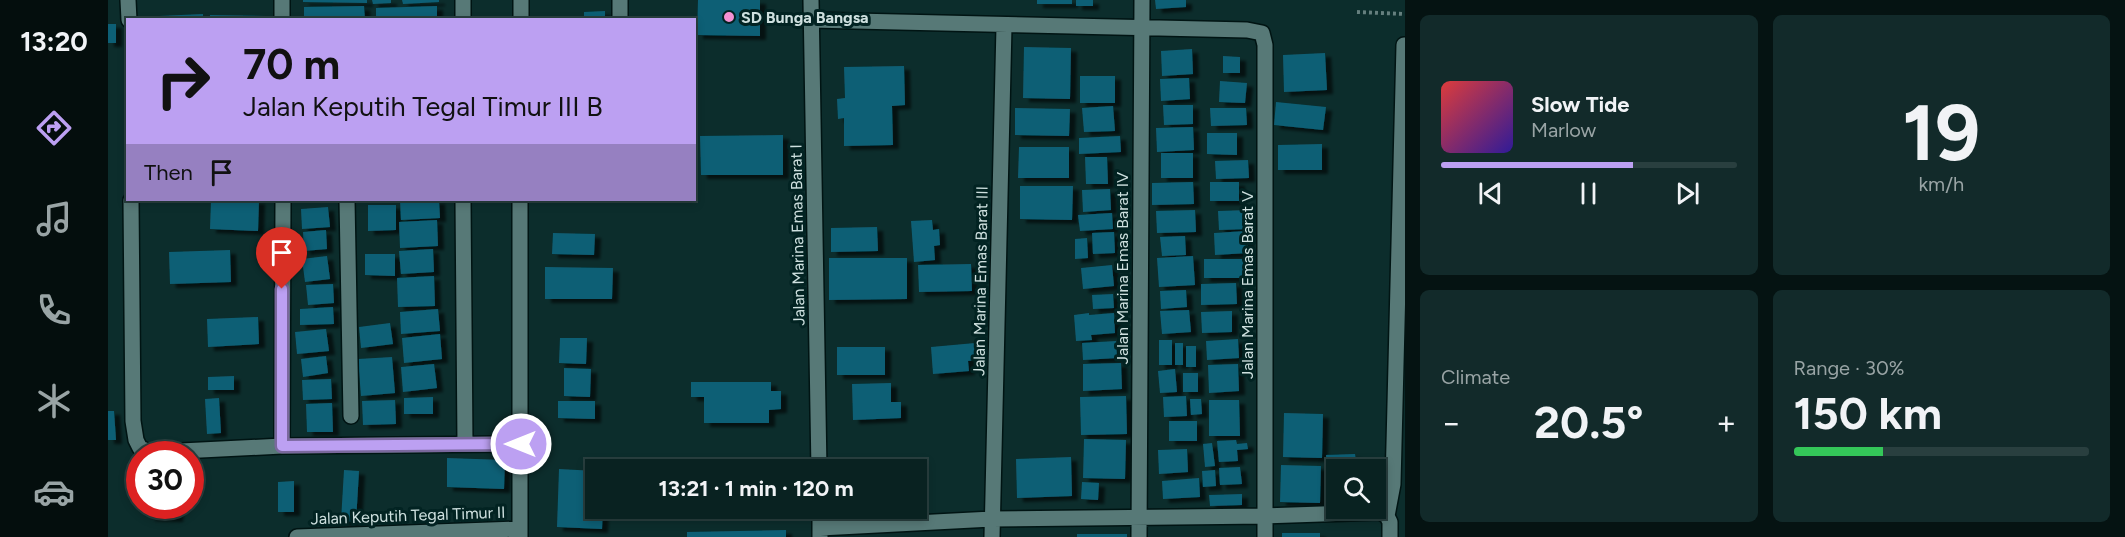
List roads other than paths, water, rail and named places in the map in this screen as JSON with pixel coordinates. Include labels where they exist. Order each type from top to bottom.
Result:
[{"type":"street","points":[[128,0],[129,18]]},
{"type":"street","points":[[282,0],[282,18]]},
{"type":"street","points":[[463,0],[463,18]]},
{"type":"street","points":[[521,0],[521,18]]},
{"type":"street","points":[[620,0],[620,18]]},
{"type":"street","name":"Jalan Marina Emas Barat I","points":[[812,0],[819,459]]},
{"type":"street","name":"Jalan Marina Emas Barat IV","points":[[1139,537],[1142,0]]},
{"type":"street","points":[[812,20],[1004,26],[1142,27]]},
{"type":"street","name":"Jalan Marina Emas Barat III","points":[[992,537],[1004,26]]},
{"type":"street","name":"Jalan Marina Emas Barat V","points":[[1142,27],[1255,30],[1262,33],[1265,45],[1265,537]]},
{"type":"street","points":[[1387,516],[1393,484],[1404,45]]},
{"type":"street","points":[[131,201],[133,422],[140,448],[150,452],[161,452],[282,446],[521,444]]},
{"type":"street","points":[[282,446],[283,201]]},
{"type":"street","points":[[347,201],[351,416]]},
{"type":"street","points":[[463,201],[465,443]]},
{"type":"street","points":[[520,201],[520,533]]},
{"type":"street","points":[[820,533],[992,519],[1266,516],[1380,512],[1387,516],[1390,522],[1390,537]]},
{"type":"street","name":"Jalan Keputih Tegal Timur II","points":[[297,537],[520,533]]},
{"type":"place","name":"SD Bunga Bangsa","points":[[729,17]]}]
